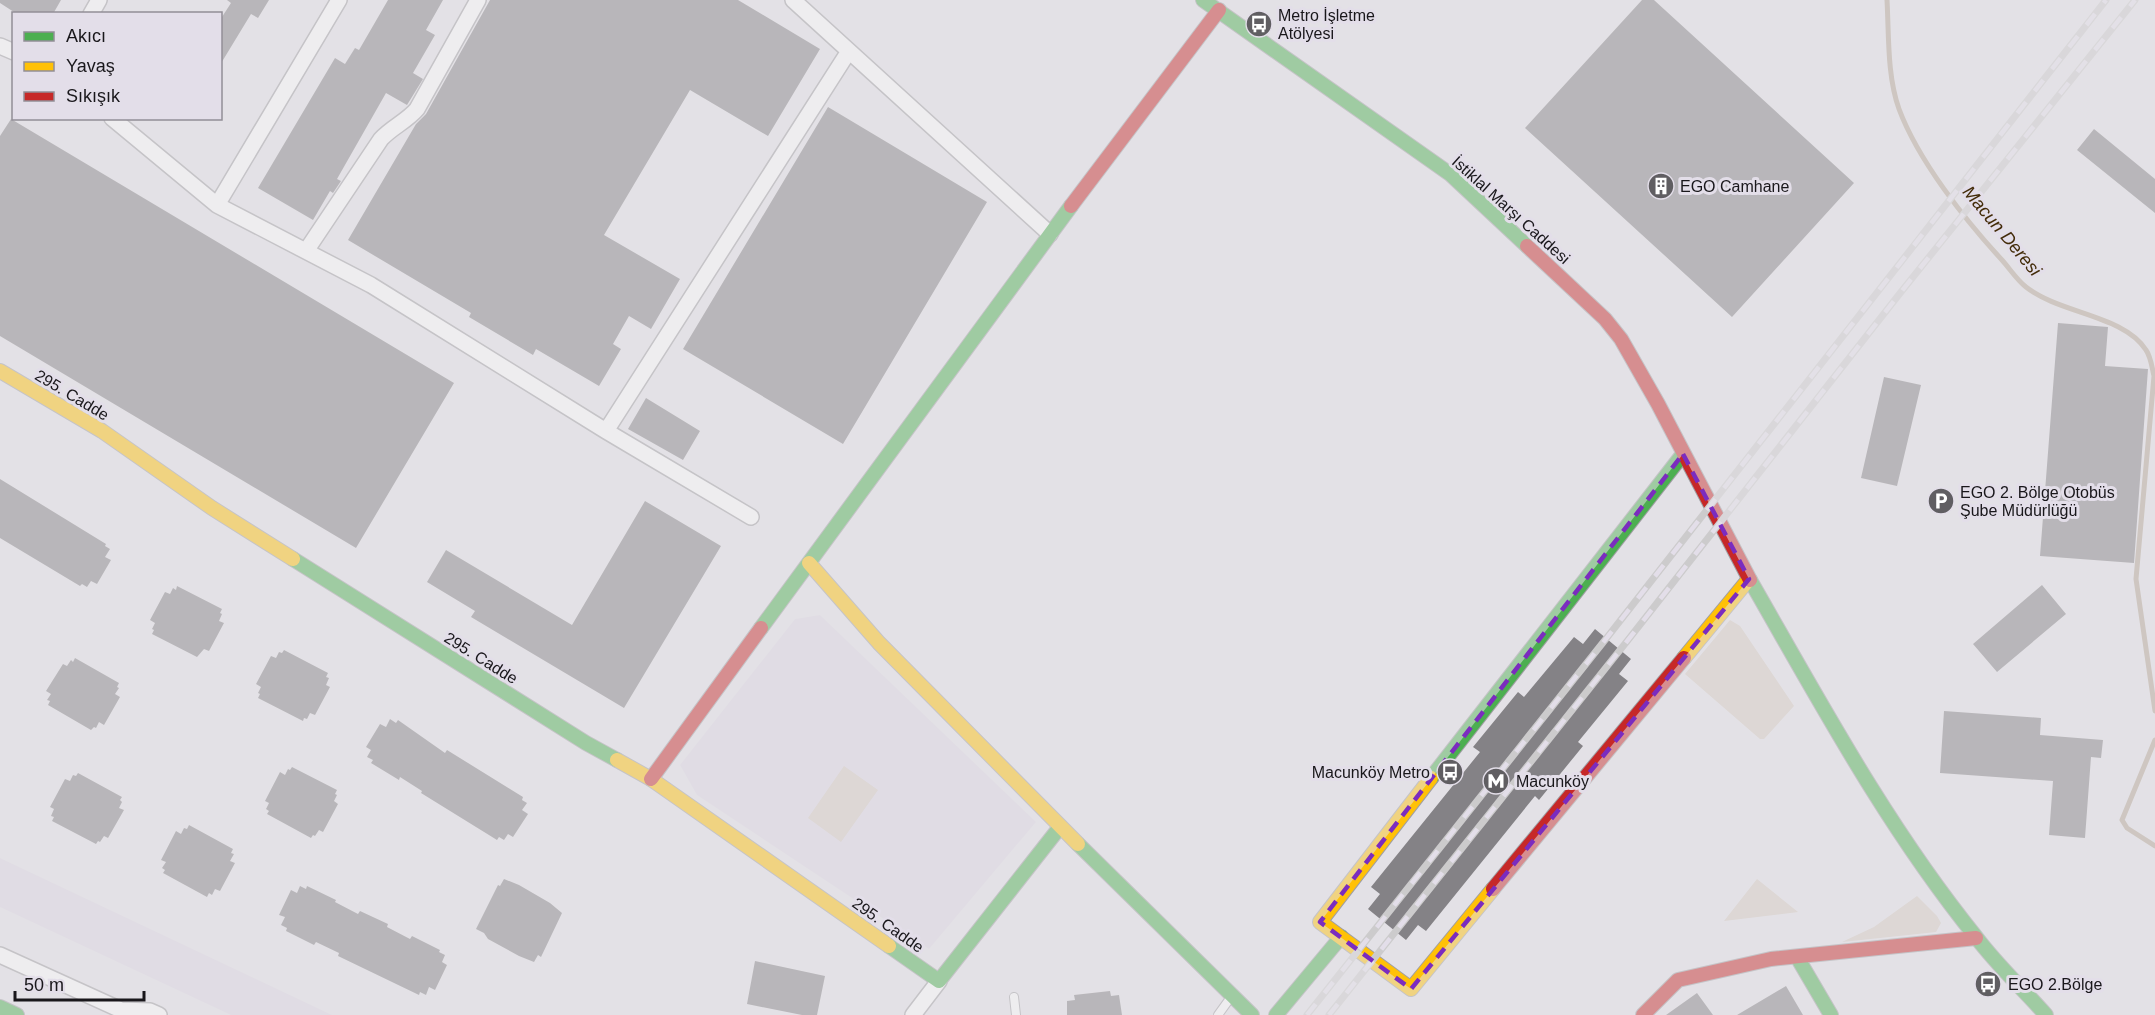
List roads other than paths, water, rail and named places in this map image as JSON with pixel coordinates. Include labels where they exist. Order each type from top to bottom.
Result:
[{"type":"street","points":[[217,205],[339,0]]},
{"type":"street","points":[[306,251],[381,139],[417,109],[478,0]]},
{"type":"street","points":[[794,0],[1050,234]]},
{"type":"street","name":"İstiklal Marşı Caddesi","points":[[1203,0],[1450,174],[1605,319],[1621,339],[1749,579],[1856,766],[1903,838],[1976,938],[2046,1015]]},
{"type":"street","points":[[651,779],[1050,234],[1219,10]]},
{"type":"street","points":[[606,431],[849,51]]},
{"type":"street","points":[[114,120],[217,205],[371,285],[606,431],[752,517]]},
{"type":"street","name":"295. Cadde","points":[[0,371],[102,431],[240,526],[566,731],[651,779],[939,981]]},
{"type":"street","points":[[1683,454],[1320,922],[1412,989],[1749,579]]},
{"type":"street","points":[[809,563],[879,643],[1060,827],[1252,1015]]},
{"type":"street","points":[[914,1015],[1060,827]]},
{"type":"street","points":[[1276,1015],[1341,937]]},
{"type":"street","points":[[1643,1015],[1678,980],[1771,959],[1976,938]]},
{"type":"street","points":[[0,955],[121,1010],[150,1011],[159,1015]]},
{"type":"street","points":[[1797,957],[1831,1015]]},
{"type":"street","points":[[0,1007],[17,1015]]},
{"type":"lane","points":[[1218,1015],[1232,996]]},
{"type":"lane","points":[[1014,997],[1016,1015]]},
{"type":"waterway","name":"Macun Deresi","points":[[1887,0],[1890,69],[1895,96],[1907,128],[1944,189],[1973,227],[2026,287],[2056,303],[2123,329],[2136,338],[2149,356],[2154,376],[2136,579],[2155,711]]},
{"type":"waterway","name":"Macun Deresi","points":[[2155,740],[2122,820],[2127,828],[2155,846]]},
{"type":"railway","points":[[1307,1015],[1609,635],[2106,0]]},
{"type":"railway","points":[[1329,1015],[2135,0]]},
{"type":"place","name":"Metro İşletme Atölyesi","points":[[1259,24]]},
{"type":"place","name":"EGO Camhane","points":[[1661,186]]},
{"type":"place","name":"EGO 2. Bölge Otobüs Şube Müdürlüğü","points":[[1941,501]]},
{"type":"place","name":"Macunköy Metro","points":[[1450,772]]},
{"type":"place","name":"Macunköy","points":[[1496,781]]},
{"type":"place","name":"EGO 2.Bölge","points":[[1988,984]]}]
